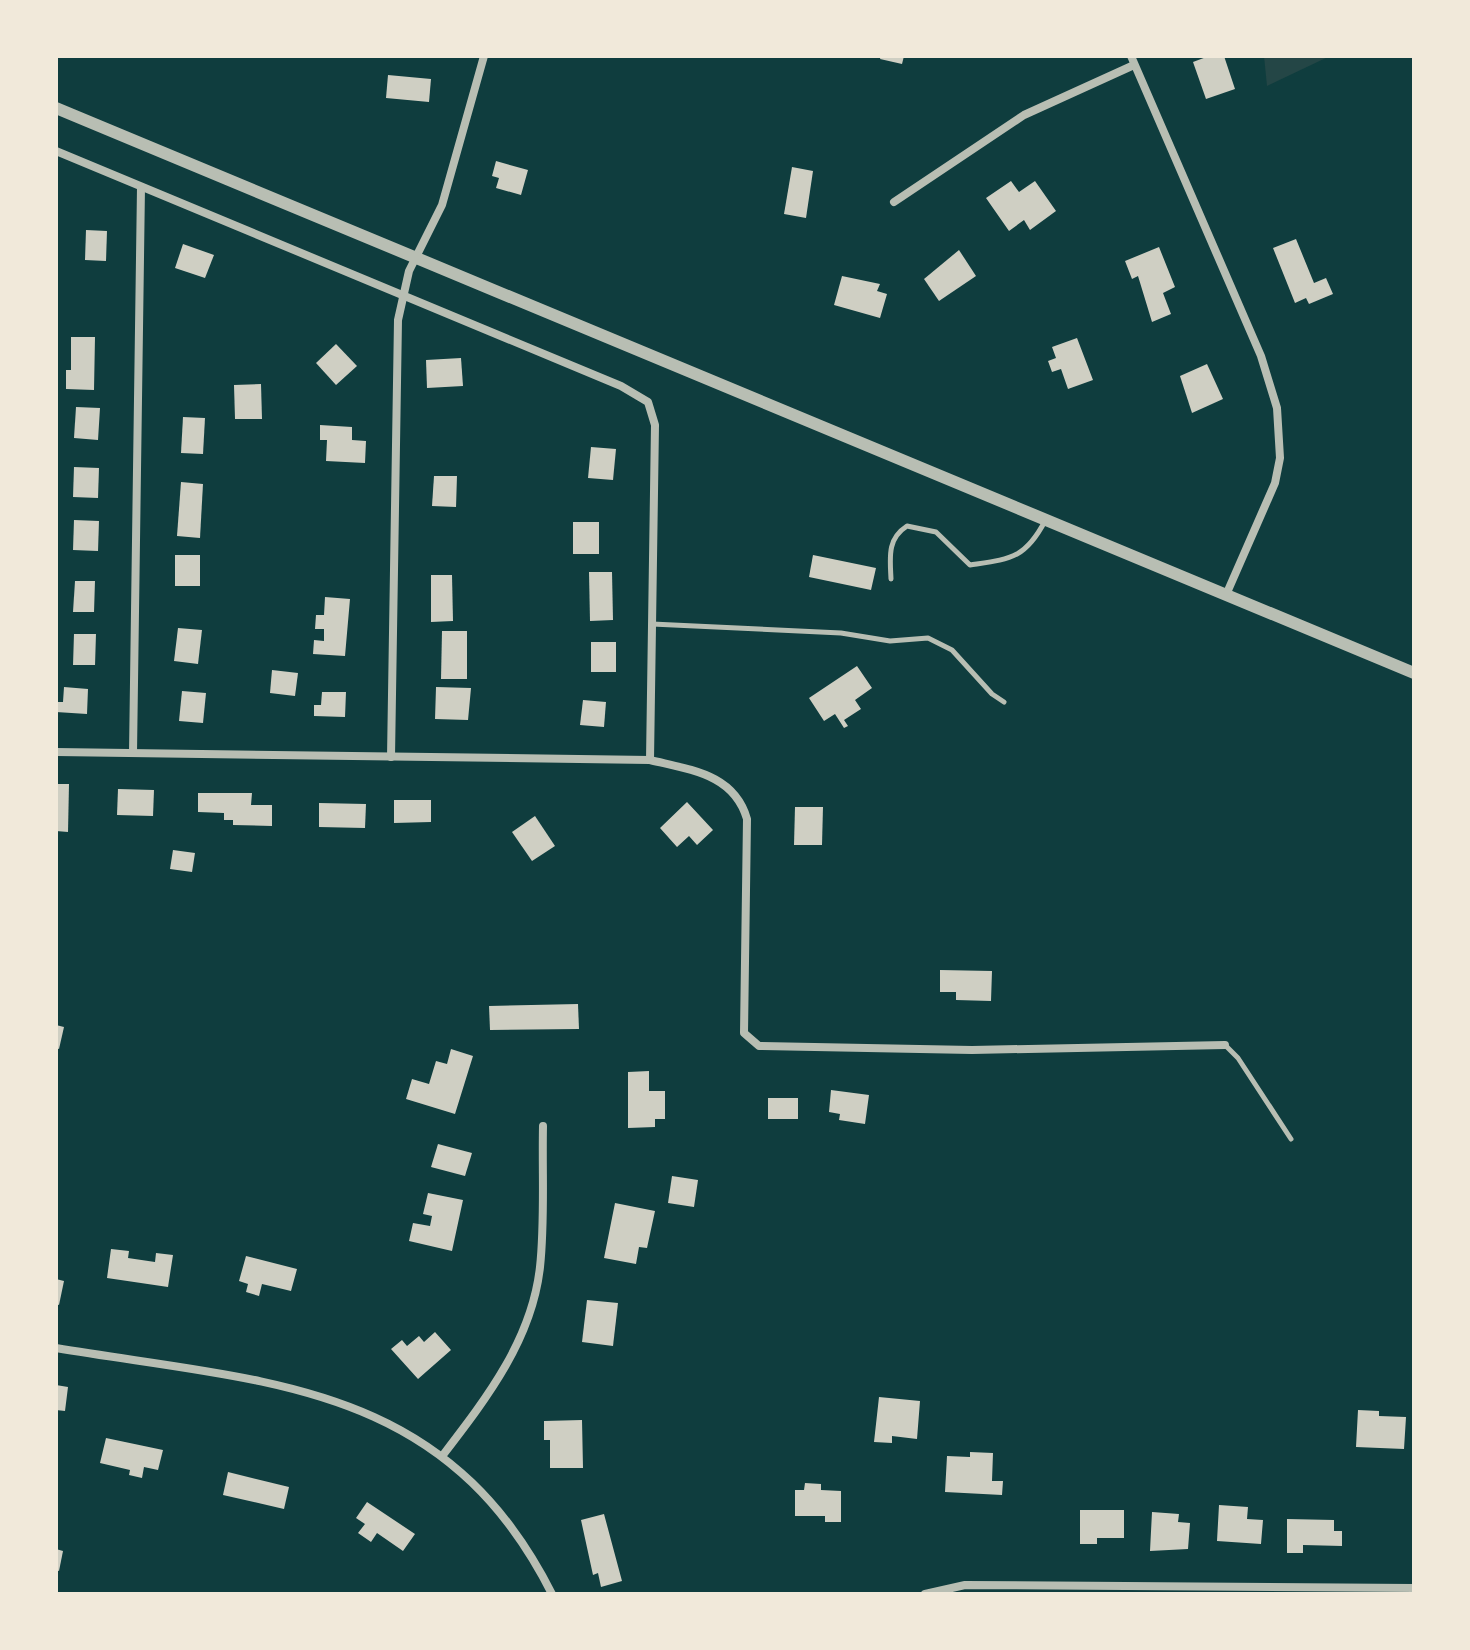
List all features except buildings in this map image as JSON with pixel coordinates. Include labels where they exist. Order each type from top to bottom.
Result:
[{"type":"street","points":[[391,757],[397,335],[402,295],[442,205],[484,56]]},
{"type":"street","points":[[894,202],[1024,115],[1132,60],[1261,356],[1277,408],[1280,458],[1275,483],[1226,595]]},
{"type":"street","points":[[56,108],[1414,673]]},
{"type":"street","points":[[56,151],[621,386],[648,402],[655,425],[650,760]]},
{"type":"street","points":[[133,753],[141,187]]},
{"type":"street","points":[[56,752],[650,760],[720,781],[742,804],[747,850],[744,1033],[750,1042],[759,1046],[972,1050],[1225,1045]]},
{"type":"street","points":[[443,1455],[497,1382],[523,1331],[533,1303],[542,1234],[543,1126]]},
{"type":"street","points":[[56,1348],[309,1391],[365,1411],[443,1455],[462,1470],[506,1520],[552,1594]]},
{"type":"street","points":[[925,1594],[965,1585],[1208,1591],[1414,1588]]},
{"type":"lane","points":[[891,579],[889,551],[896,533],[907,526],[936,532],[970,565],[1012,559],[1033,544],[1045,520]]},
{"type":"lane","points":[[652,624],[841,633],[890,641],[928,638],[952,650],[992,694],[1004,702]]},
{"type":"lane","points":[[1225,1045],[1238,1058],[1291,1139]]},
{"type":"shaded area","points":[[1264,56],[1330,56],[1267,86]]}]
